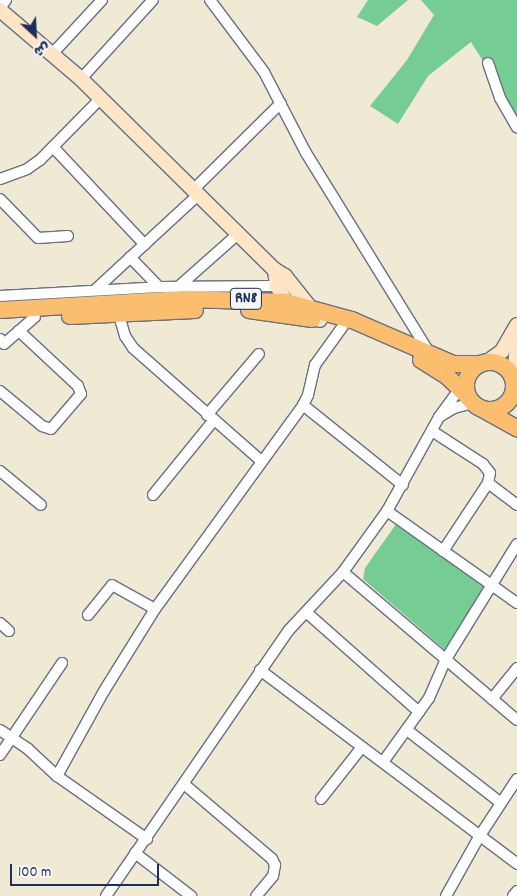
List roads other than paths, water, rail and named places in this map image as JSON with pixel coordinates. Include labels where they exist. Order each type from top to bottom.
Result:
[{"type":"main road","name":"RN8","points":[[0,310],[184,299],[290,308],[352,320],[453,364],[517,428]]},
{"type":"main road","name":"RN8","points":[[0,320],[218,309],[290,308]]},
{"type":"main road","name":"RN8","points":[[316,314],[474,386],[492,411],[506,405],[515,383],[504,366],[474,386]]},
{"type":"street","points":[[6,0],[0,9],[53,52],[81,79],[239,233],[274,270],[298,289],[316,314]]},
{"type":"street","points":[[53,52],[102,0]]},
{"type":"street","points":[[81,79],[153,0]]},
{"type":"street","points":[[210,0],[254,57],[281,103],[306,153],[430,354]]},
{"type":"street","points":[[488,64],[500,98],[517,128]]},
{"type":"street","points":[[0,179],[27,169],[53,147],[100,99]]},
{"type":"street","points":[[95,290],[145,245],[281,103]]},
{"type":"street","points":[[53,147],[145,245]]},
{"type":"street","points":[[0,199],[38,238],[68,236]]},
{"type":"street","points":[[176,288],[239,233]]},
{"type":"street","points":[[130,257],[159,287]]},
{"type":"street","points":[[274,270],[277,286],[290,308]]},
{"type":"street","points":[[0,296],[159,287],[277,286]]},
{"type":"street","points":[[119,315],[128,342],[260,460]]},
{"type":"street","points":[[1,344],[35,317]]},
{"type":"street","points":[[439,416],[454,408],[474,386],[502,351],[517,325]]},
{"type":"street","points":[[58,776],[104,691],[155,609],[260,460],[303,404],[308,395],[315,365],[343,326]]},
{"type":"street","points":[[0,390],[42,426],[51,430],[81,394],[78,386],[19,331]]},
{"type":"street","points":[[515,383],[517,347]]},
{"type":"street","points":[[154,494],[259,354]]},
{"type":"street","points":[[106,896],[135,853],[147,839],[260,670],[306,612],[343,572],[387,511],[403,485],[439,416],[474,386]]},
{"type":"street","points":[[303,404],[403,485]]},
{"type":"street","points":[[432,431],[486,467],[490,473],[488,483],[444,551]]},
{"type":"street","points":[[0,471],[40,505]]},
{"type":"street","points":[[488,483],[517,505]]},
{"type":"street","points":[[387,511],[493,584],[517,603]]},
{"type":"street","points":[[383,762],[429,698],[446,658],[517,544]]},
{"type":"street","points":[[343,572],[517,720]]},
{"type":"street","points":[[88,615],[112,585],[155,609]]},
{"type":"street","points":[[306,612],[419,712]]},
{"type":"street","points":[[0,623],[9,631]]},
{"type":"street","points":[[0,755],[62,663]]},
{"type":"street","points":[[492,699],[517,668]]},
{"type":"street","points":[[260,670],[517,864]]},
{"type":"street","points":[[0,730],[58,776],[147,839]]},
{"type":"street","points":[[407,730],[501,804]]},
{"type":"street","points":[[321,799],[362,747]]},
{"type":"street","points":[[446,896],[479,836],[517,779]]},
{"type":"street","points":[[184,784],[272,859],[275,865],[273,876],[256,896]]},
{"type":"street","points":[[135,853],[191,896]]},
{"type":"street","points":[[513,896],[517,890]]}]
